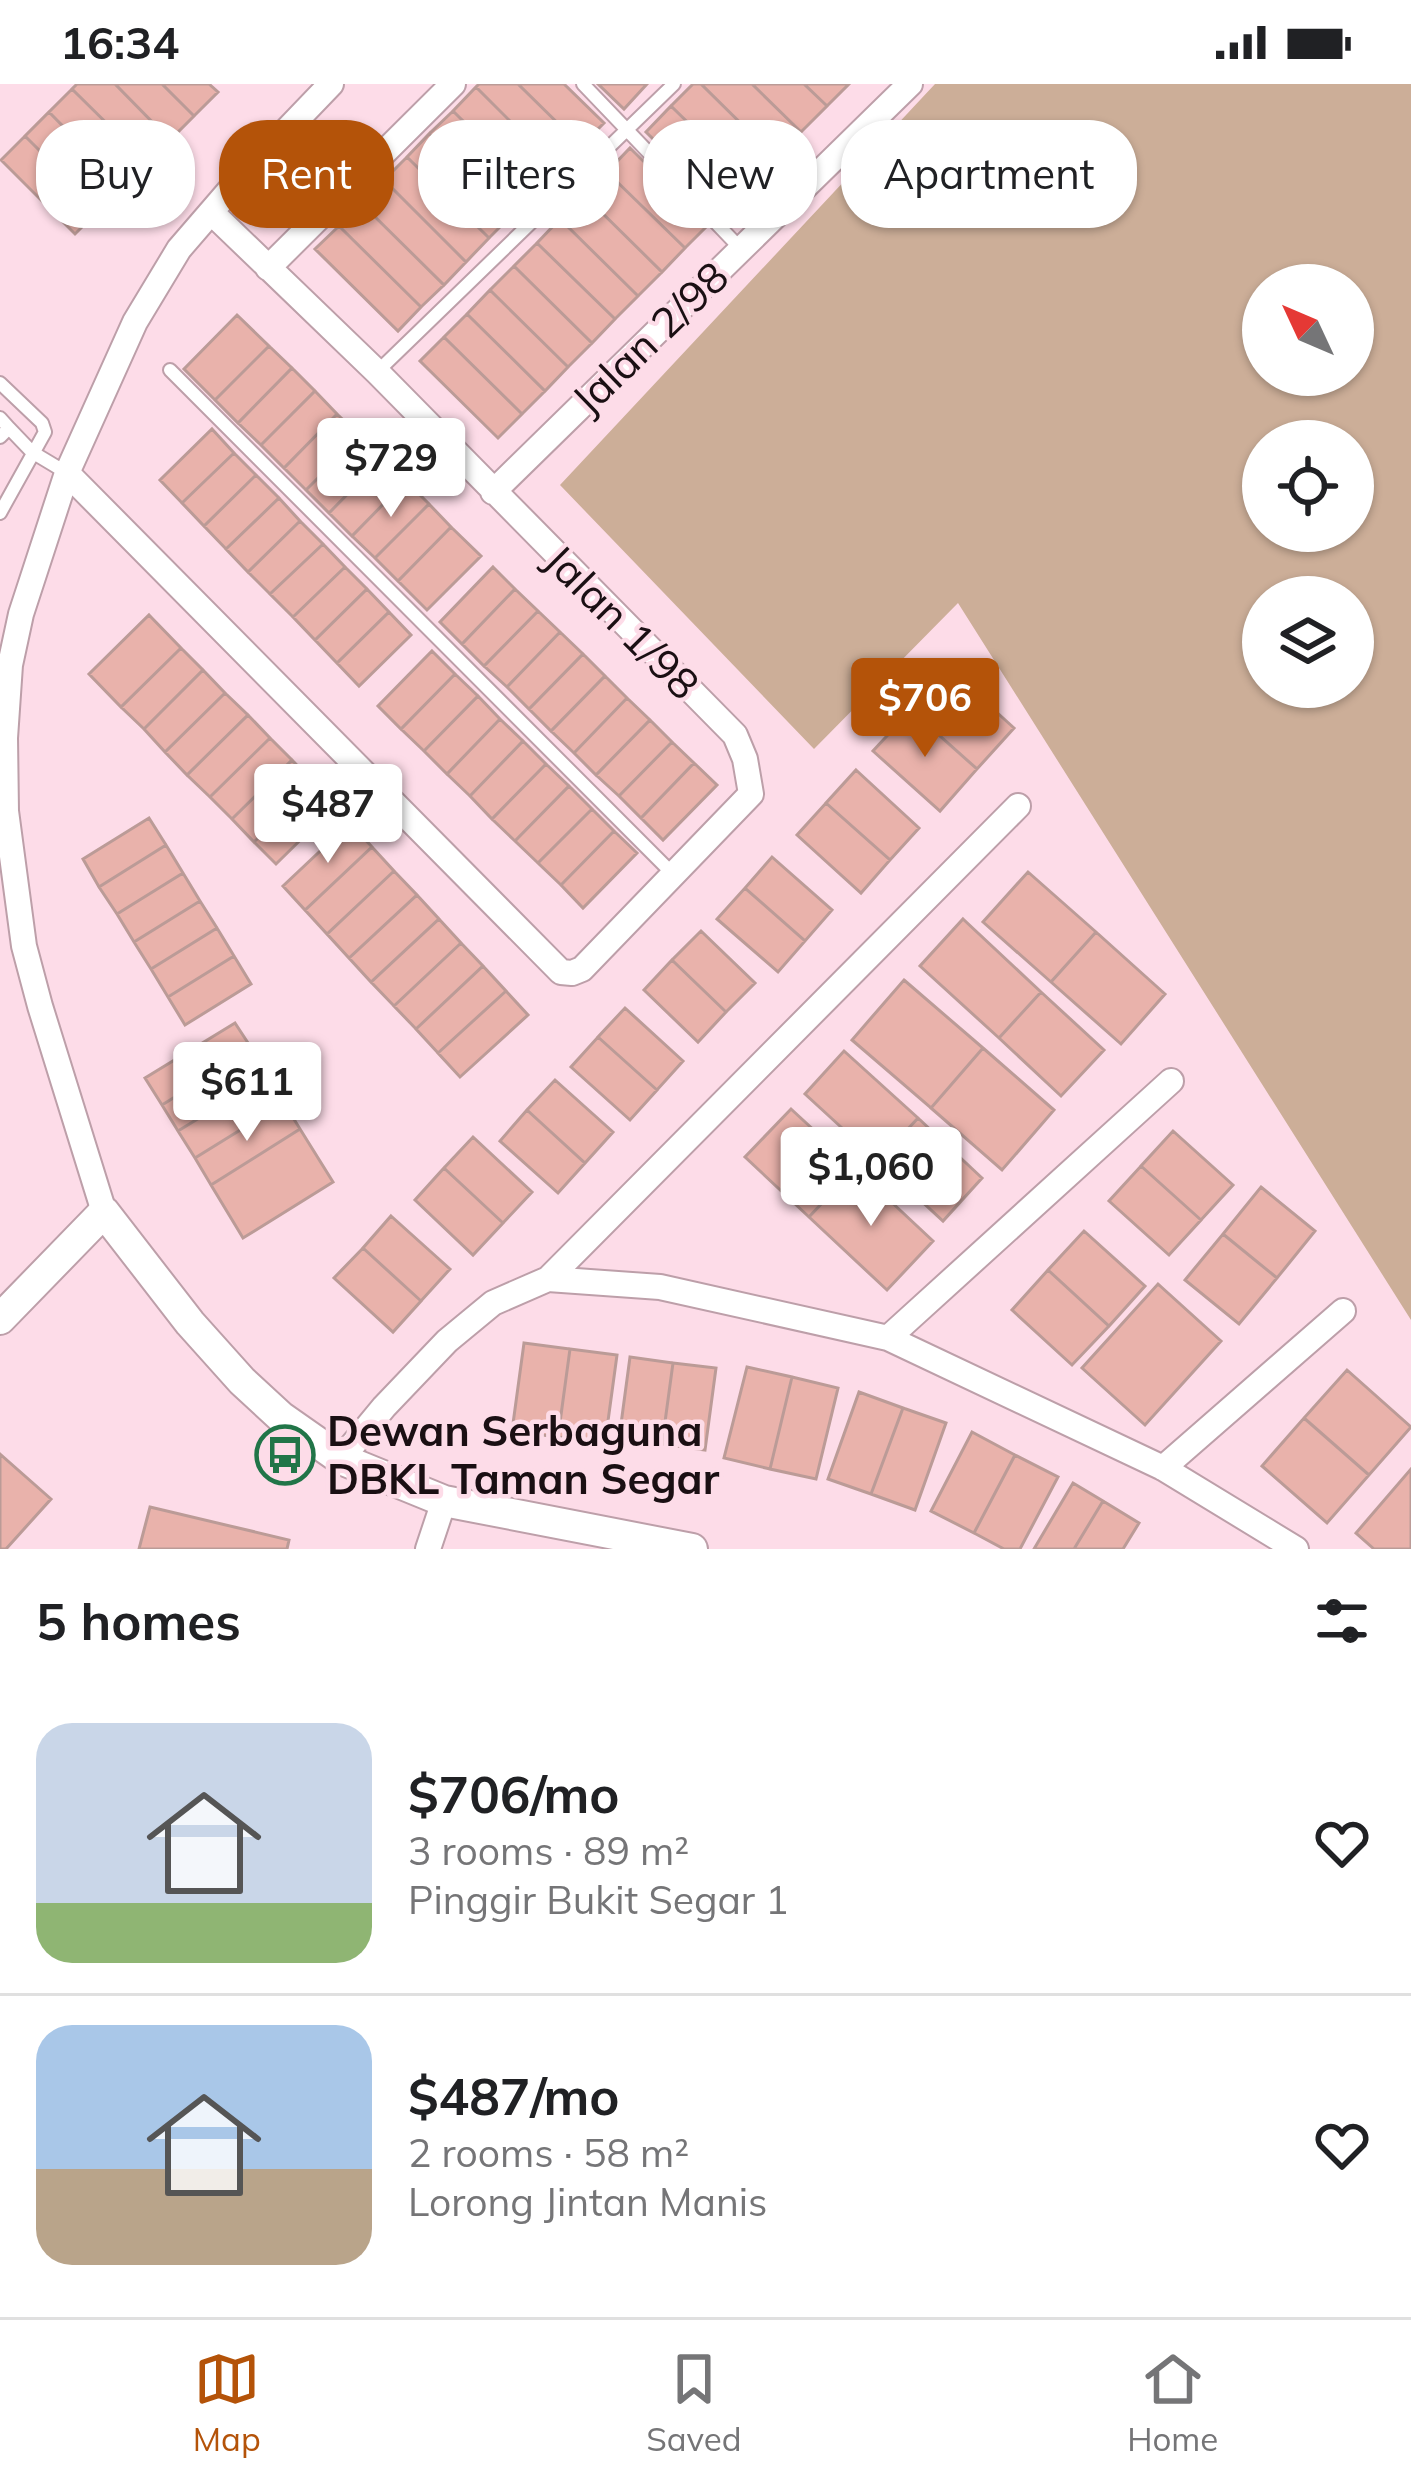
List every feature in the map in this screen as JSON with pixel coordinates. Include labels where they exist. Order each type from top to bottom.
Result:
[{"type":"street","points":[[331,84],[179,249],[135,322],[67,473],[21,614],[10,665],[6,811],[24,946],[104,1212],[242,1382],[297,1430],[341,1459],[444,1502],[692,1549]]},
{"type":"street","points":[[268,268],[453,84]]},
{"type":"street","name":"Jalan 2/98","points":[[493,492],[910,84]]},
{"type":"street","name":"Jalan 1/98","points":[[67,473],[561,972],[582,969],[751,794],[735,736],[377,372],[211,212]]},
{"type":"street","points":[[341,1459],[447,1341],[493,1303],[548,1279],[1018,806]]},
{"type":"street","points":[[888,1338],[1172,1081]]},
{"type":"street","points":[[0,1319],[104,1212]]},
{"type":"street","points":[[548,1279],[660,1287],[888,1338],[1163,1468],[1296,1549]]},
{"type":"street","points":[[1163,1468],[1343,1311]]},
{"type":"street","points":[[428,1549],[444,1502]]},
{"type":"lane","points":[[583,84],[741,249]]},
{"type":"lane","points":[[377,372],[674,84]]},
{"type":"lane","points":[[170,370],[673,874]]},
{"type":"lane","points":[[0,383],[42,423],[45,432],[0,513]]},
{"type":"lane","points":[[3,428],[67,473]]},
{"type":"shaded area","points":[[935,84],[1411,84],[1411,1320],[958,603],[814,749],[560,485],[800,228],[817,228],[817,210],[841,185],[841,228],[1137,228],[1137,120],[901,120]]},
{"type":"building","points":[[77,84],[115,84],[150,120],[103,120],[72,89]]},
{"type":"building","points":[[115,84],[162,84],[194,116],[190,120],[150,120]]},
{"type":"building","points":[[162,84],[209,84],[218,92],[194,116]]},
{"type":"building","points":[[518,84],[555,120],[509,120],[476,87]]},
{"type":"building","points":[[518,84],[564,84],[601,120],[555,120]]},
{"type":"building","points":[[598,84],[647,84],[624,109]]},
{"type":"building","points":[[693,84],[701,84],[737,120],[685,120],[671,106]]},
{"type":"building","points":[[701,84],[752,84],[789,120],[737,120]]},
{"type":"building","points":[[752,84],[804,84],[827,106],[813,120],[789,120]]},
{"type":"building","points":[[804,84],[849,84],[827,106]]},
{"type":"building","points":[[476,87],[509,120],[462,120],[453,111]]},
{"type":"building","points":[[72,89],[103,120],[57,120],[49,112]]},
{"type":"building","points":[[671,106],[685,120],[658,120]]},
{"type":"building","points":[[36,125],[36,147],[25,136]]},
{"type":"building","points":[[25,136],[36,147],[36,195],[1,160]]},
{"type":"building","points":[[418,146],[418,168],[407,157]]},
{"type":"building","points":[[630,148],[643,161],[643,207],[619,184],[619,159]]},
{"type":"building","points":[[407,157],[418,168],[418,214],[394,190],[394,170]]},
{"type":"building","points":[[619,184],[643,207],[643,228],[664,228],[685,248],[662,272],[617,228]]},
{"type":"building","points":[[394,190],[418,214],[418,228],[432,228],[466,262],[444,285],[386,228],[394,228]]},
{"type":"building","points":[[341,228],[386,228],[444,285],[421,307]]},
{"type":"building","points":[[341,228],[421,307],[398,331],[315,249]]},
{"type":"building","points":[[432,228],[479,228],[489,238],[466,262]]},
{"type":"building","points":[[479,228],[499,228],[489,238]]},
{"type":"building","points":[[551,228],[569,228],[638,296],[615,319],[537,243]]},
{"type":"building","points":[[569,228],[617,228],[662,272],[638,296]]},
{"type":"building","points":[[664,228],[705,228],[685,248]]},
{"type":"building","points":[[537,243],[615,319],[592,343],[514,266]]},
{"type":"building","points":[[514,266],[592,343],[568,367],[490,290]]},
{"type":"building","points":[[490,290],[568,367],[545,391],[467,314]]},
{"type":"building","points":[[467,314],[545,391],[522,414],[444,337]]},
{"type":"building","points":[[237,315],[269,346],[215,400],[184,369]]},
{"type":"building","points":[[444,337],[522,414],[498,438],[420,361]]},
{"type":"building","points":[[269,346],[292,368],[238,423],[215,400]]},
{"type":"building","points":[[292,368],[315,391],[261,445],[238,423]]},
{"type":"building","points":[[315,391],[337,414],[284,468],[261,445]]},
{"type":"building","points":[[337,414],[360,436],[306,490],[284,468]]},
{"type":"building","points":[[212,429],[234,453],[182,503],[160,480]]},
{"type":"building","points":[[360,436],[383,458],[329,513],[306,490]]},
{"type":"building","points":[[234,453],[256,475],[204,526],[182,503]]},
{"type":"building","points":[[383,458],[406,481],[352,536],[329,513]]},
{"type":"building","points":[[256,475],[279,498],[226,549],[204,526]]},
{"type":"building","points":[[406,481],[429,504],[375,558],[352,536]]},
{"type":"building","points":[[279,498],[300,521],[248,572],[226,549]]},
{"type":"building","points":[[429,504],[451,527],[398,581],[375,558]]},
{"type":"building","points":[[300,521],[323,544],[270,594],[248,572]]},
{"type":"building","points":[[451,527],[481,556],[427,610],[398,581]]},
{"type":"building","points":[[323,544],[345,567],[293,617],[270,594]]},
{"type":"building","points":[[345,567],[367,589],[315,640],[293,617]]},
{"type":"building","points":[[493,567],[515,589],[462,644],[440,622]]},
{"type":"building","points":[[367,589],[389,612],[337,663],[315,640]]},
{"type":"building","points":[[515,589],[538,611],[484,666],[462,644]]},
{"type":"building","points":[[538,611],[560,632],[507,687],[484,666]]},
{"type":"building","points":[[389,612],[411,635],[359,686],[337,663]]},
{"type":"building","points":[[149,615],[181,648],[121,707],[89,674]]},
{"type":"building","points":[[560,632],[583,654],[529,709],[507,687]]},
{"type":"building","points":[[181,648],[203,670],[144,729],[121,707]]},
{"type":"building","points":[[432,651],[455,674],[401,729],[378,706]]},
{"type":"building","points":[[583,654],[605,676],[551,731],[529,709]]},
{"type":"building","points":[[948,668],[1014,728],[977,769],[911,710]]},
{"type":"building","points":[[203,670],[225,693],[165,752],[144,729]]},
{"type":"building","points":[[455,674],[478,696],[424,751],[401,729]]},
{"type":"building","points":[[605,676],[627,698],[574,753],[551,731]]},
{"type":"building","points":[[225,693],[248,715],[187,775],[165,752]]},
{"type":"building","points":[[478,696],[500,719],[447,774],[424,751]]},
{"type":"building","points":[[627,698],[650,720],[596,775],[574,753]]},
{"type":"building","points":[[911,710],[977,769],[940,811],[873,751]]},
{"type":"building","points":[[248,715],[270,738],[210,797],[187,775]]},
{"type":"building","points":[[500,719],[523,741],[470,796],[447,774]]},
{"type":"building","points":[[650,720],[672,742],[619,796],[596,775]]},
{"type":"building","points":[[270,738],[292,760],[232,819],[210,797]]},
{"type":"building","points":[[523,741],[546,764],[492,819],[470,796]]},
{"type":"building","points":[[672,742],[694,763],[641,818],[619,796]]},
{"type":"building","points":[[292,760],[314,783],[254,842],[232,819]]},
{"type":"building","points":[[694,763],[717,785],[663,840],[641,818]]},
{"type":"building","points":[[546,764],[569,786],[515,841],[492,819]]},
{"type":"building","points":[[856,770],[919,828],[890,860],[826,803]]},
{"type":"building","points":[[314,783],[336,805],[276,864],[254,842]]},
{"type":"building","points":[[569,786],[592,809],[538,863],[515,841]]},
{"type":"building","points":[[826,803],[890,860],[861,893],[797,835]]},
{"type":"building","points":[[592,809],[614,831],[561,885],[538,863]]},
{"type":"building","points":[[149,818],[166,845],[99,887],[83,859]]},
{"type":"building","points":[[350,823],[372,847],[305,910],[283,886]]},
{"type":"building","points":[[614,831],[637,853],[583,908],[561,885]]},
{"type":"building","points":[[166,845],[183,873],[117,914],[99,887]]},
{"type":"building","points":[[372,847],[394,871],[327,934],[305,910]]},
{"type":"building","points":[[772,857],[832,910],[805,941],[745,888]]},
{"type":"building","points":[[394,871],[417,895],[349,958],[327,934]]},
{"type":"building","points":[[1028,872],[1096,932],[1051,982],[983,922]]},
{"type":"building","points":[[183,873],[200,901],[134,942],[117,914]]},
{"type":"building","points":[[745,888],[805,941],[778,972],[717,919]]},
{"type":"building","points":[[417,895],[439,919],[371,982],[349,958]]},
{"type":"building","points":[[200,901],[217,928],[151,969],[134,942]]},
{"type":"building","points":[[439,919],[461,943],[394,1006],[371,982]]},
{"type":"building","points":[[963,919],[1041,992],[999,1038],[920,966]]},
{"type":"building","points":[[217,928],[234,956],[168,997],[151,969]]},
{"type":"building","points":[[701,931],[755,983],[726,1012],[672,960]]},
{"type":"building","points":[[1096,932],[1165,994],[1121,1044],[1051,982]]},
{"type":"building","points":[[461,943],[483,966],[416,1029],[394,1006]]},
{"type":"building","points":[[234,956],[251,984],[185,1025],[168,997]]},
{"type":"building","points":[[672,960],[726,1012],[698,1042],[644,990]]},
{"type":"building","points":[[483,966],[506,991],[438,1053],[416,1029]]},
{"type":"building","points":[[904,980],[983,1048],[931,1108],[852,1040]]},
{"type":"building","points":[[506,991],[528,1015],[460,1077],[438,1053]]},
{"type":"building","points":[[1041,992],[1104,1050],[1061,1096],[999,1038]]},
{"type":"building","points":[[625,1008],[683,1061],[657,1090],[598,1037]]},
{"type":"building","points":[[235,1023],[252,1049],[162,1105],[145,1078]]},
{"type":"building","points":[[598,1037],[657,1090],[630,1120],[571,1067]]},
{"type":"building","points":[[983,1048],[1054,1110],[1002,1170],[931,1108]]},
{"type":"building","points":[[252,1049],[268,1076],[178,1131],[162,1105]]},
{"type":"building","points":[[844,1051],[918,1118],[878,1161],[805,1094]]},
{"type":"building","points":[[268,1076],[284,1103],[195,1158],[178,1131]]},
{"type":"building","points":[[555,1080],[613,1132],[585,1163],[527,1110]]},
{"type":"building","points":[[284,1103],[300,1129],[211,1185],[195,1158]]},
{"type":"building","points":[[791,1109],[855,1168],[809,1217],[745,1157]]},
{"type":"building","points":[[527,1110],[585,1163],[558,1193],[500,1141]]},
{"type":"building","points":[[918,1118],[982,1178],[943,1221],[878,1161]]},
{"type":"building","points":[[300,1129],[333,1182],[243,1238],[211,1185]]},
{"type":"building","points":[[1173,1131],[1233,1185],[1201,1220],[1141,1166]]},
{"type":"building","points":[[473,1137],[532,1192],[503,1223],[444,1168]]},
{"type":"building","points":[[1141,1166],[1201,1220],[1169,1255],[1109,1201]]},
{"type":"building","points":[[444,1168],[503,1223],[473,1255],[415,1200]]},
{"type":"building","points":[[855,1168],[933,1241],[887,1290],[809,1217]]},
{"type":"building","points":[[1261,1187],[1315,1231],[1277,1278],[1223,1234]]},
{"type":"building","points":[[391,1216],[450,1269],[421,1301],[363,1248]]},
{"type":"building","points":[[1084,1231],[1145,1286],[1109,1326],[1048,1270]]},
{"type":"building","points":[[1223,1234],[1277,1278],[1239,1324],[1185,1280]]},
{"type":"building","points":[[363,1248],[421,1301],[393,1332],[334,1278]]},
{"type":"building","points":[[1048,1270],[1109,1326],[1072,1365],[1012,1310]]},
{"type":"building","points":[[1158,1284],[1221,1341],[1145,1425],[1082,1368]]},
{"type":"building","points":[[524,1343],[570,1349],[558,1437],[512,1431]]},
{"type":"building","points":[[570,1349],[617,1355],[605,1443],[558,1437]]},
{"type":"building","points":[[630,1357],[673,1363],[662,1444],[619,1439]]},
{"type":"building","points":[[673,1363],[716,1368],[705,1450],[662,1444]]},
{"type":"building","points":[[747,1367],[792,1377],[770,1469],[724,1458]]},
{"type":"building","points":[[1347,1370],[1411,1427],[1369,1475],[1304,1418]]},
{"type":"building","points":[[792,1377],[838,1388],[816,1479],[770,1469]]},
{"type":"building","points":[[859,1392],[903,1408],[871,1494],[828,1479]]},
{"type":"building","points":[[903,1408],[946,1423],[915,1510],[871,1494]]},
{"type":"building","points":[[1304,1418],[1369,1475],[1327,1523],[1262,1466]]},
{"type":"building","points":[[972,1432],[1015,1455],[974,1533],[931,1511]]},
{"type":"building","points":[[0,1454],[51,1499],[6,1549],[0,1549]]},
{"type":"building","points":[[1015,1455],[1058,1477],[1020,1549],[1004,1549],[974,1533]]},
{"type":"building","points":[[1411,1469],[1411,1549],[1374,1549],[1356,1533]]},
{"type":"building","points":[[1073,1483],[1103,1501],[1074,1549],[1034,1549]]},
{"type":"building","points":[[1103,1501],[1139,1523],[1123,1549],[1074,1549]]},
{"type":"building","points":[[150,1507],[289,1540],[287,1549],[139,1549]]},
{"type":"place","name":"Dewan Serbaguna DBKL Taman Segar","points":[[285,1455]]}]
